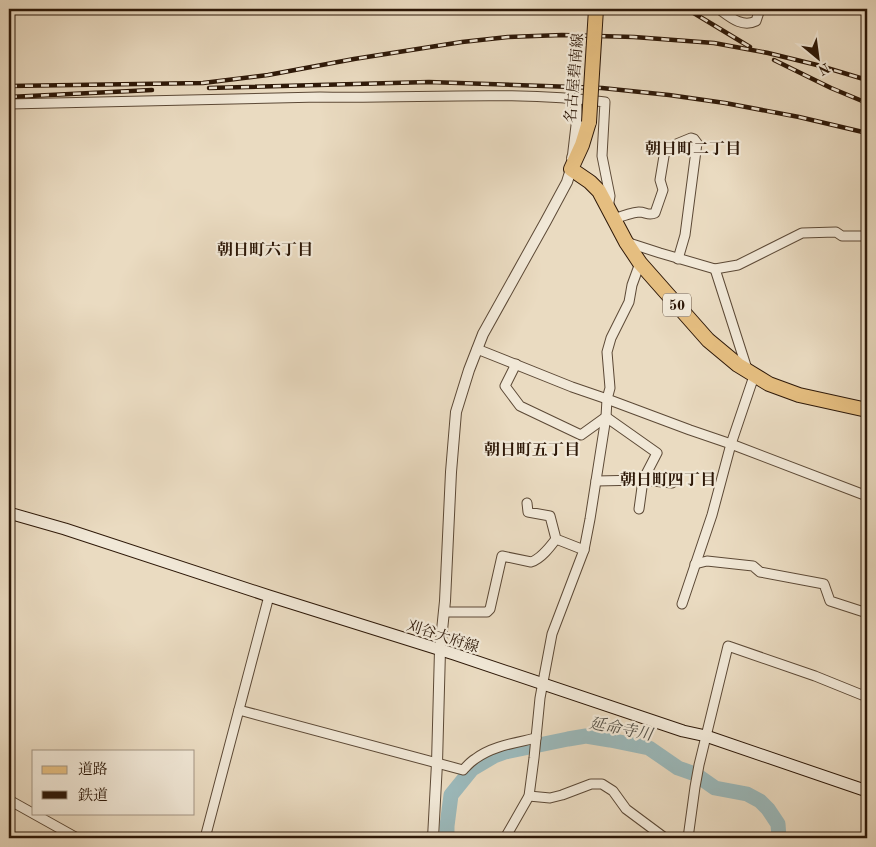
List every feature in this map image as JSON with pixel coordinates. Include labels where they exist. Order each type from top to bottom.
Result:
[{"type":"main road","name":"名古屋碧南線","points":[[571,168],[582,145],[589,122],[596,9]]},
{"type":"main road","name":"50","points":[[571,168],[599,191],[640,264],[708,340],[738,365],[769,384],[799,394],[867,410]]},
{"type":"main road","name":"刈谷大府線","points":[[9,513],[65,529],[440,650],[867,790]]},
{"type":"street","points":[[719,9],[738,22],[751,23],[756,21],[760,9]]},
{"type":"street","points":[[9,104],[320,97],[522,96],[605,102],[602,156],[610,196],[611,214],[625,215],[641,212],[653,215],[663,190],[660,180],[665,150],[691,138],[696,143],[685,235],[678,259]]},
{"type":"street","points":[[546,222],[550,204],[573,155],[576,99]]},
{"type":"street","points":[[433,838],[440,650],[456,412],[483,334],[546,222],[567,182],[571,168]]},
{"type":"street","points":[[626,242],[714,269],[738,265],[802,234],[836,232],[842,236],[867,236]]},
{"type":"street","points":[[505,838],[529,796],[542,684],[552,634],[584,550],[610,388],[607,352],[611,338],[629,302],[632,285],[640,264]]},
{"type":"street","points":[[682,604],[712,515],[751,374],[714,269]]},
{"type":"street","points":[[477,349],[572,388],[731,444],[867,496]]},
{"type":"street","points":[[516,364],[505,386],[520,406],[581,436],[606,417]]},
{"type":"street","points":[[606,417],[657,453],[643,480],[639,508]]},
{"type":"street","points":[[596,481],[643,480],[672,482]]},
{"type":"street","points":[[527,502],[528,512],[550,516],[556,539]]},
{"type":"street","points":[[444,612],[487,612],[490,609],[502,556],[531,562],[549,548],[556,539]]},
{"type":"street","points":[[556,539],[584,550]]},
{"type":"street","points":[[695,564],[707,561],[753,566],[760,572],[824,584],[830,601],[867,613]]},
{"type":"street","points":[[205,838],[269,596]]},
{"type":"street","points":[[688,838],[699,765],[728,646],[815,676],[867,697]]},
{"type":"street","points":[[240,710],[463,770],[472,760],[480,755],[506,745],[536,738]]},
{"type":"street","points":[[529,796],[550,798],[591,784],[602,784],[613,791],[626,809],[665,838]]},
{"type":"street","points":[[9,800],[65,835],[77,838]]},
{"type":"waterway","name":"延命寺川","points":[[447,838],[451,795],[472,769],[505,752],[586,736],[649,748],[678,768],[695,774],[715,788],[747,794],[760,801],[768,809],[778,824],[779,838]]},
{"type":"railway","points":[[687,9],[750,47]]},
{"type":"railway","points":[[9,86],[203,83],[268,75],[462,42],[508,37],[562,35],[634,37],[714,43],[768,53],[867,80]]},
{"type":"railway","points":[[774,60],[867,103]]},
{"type":"railway","points":[[209,88],[429,82],[602,88],[725,103],[799,117],[867,133]]},
{"type":"railway","points":[[9,97],[152,90]]},
{"type":"district","name":"朝日町二丁目","points":[[693,148]]},
{"type":"district","name":"朝日町六丁目","points":[[265,249]]},
{"type":"district","name":"朝日町五丁目","points":[[532,449]]},
{"type":"district","name":"朝日町四丁目","points":[[668,479]]}]
